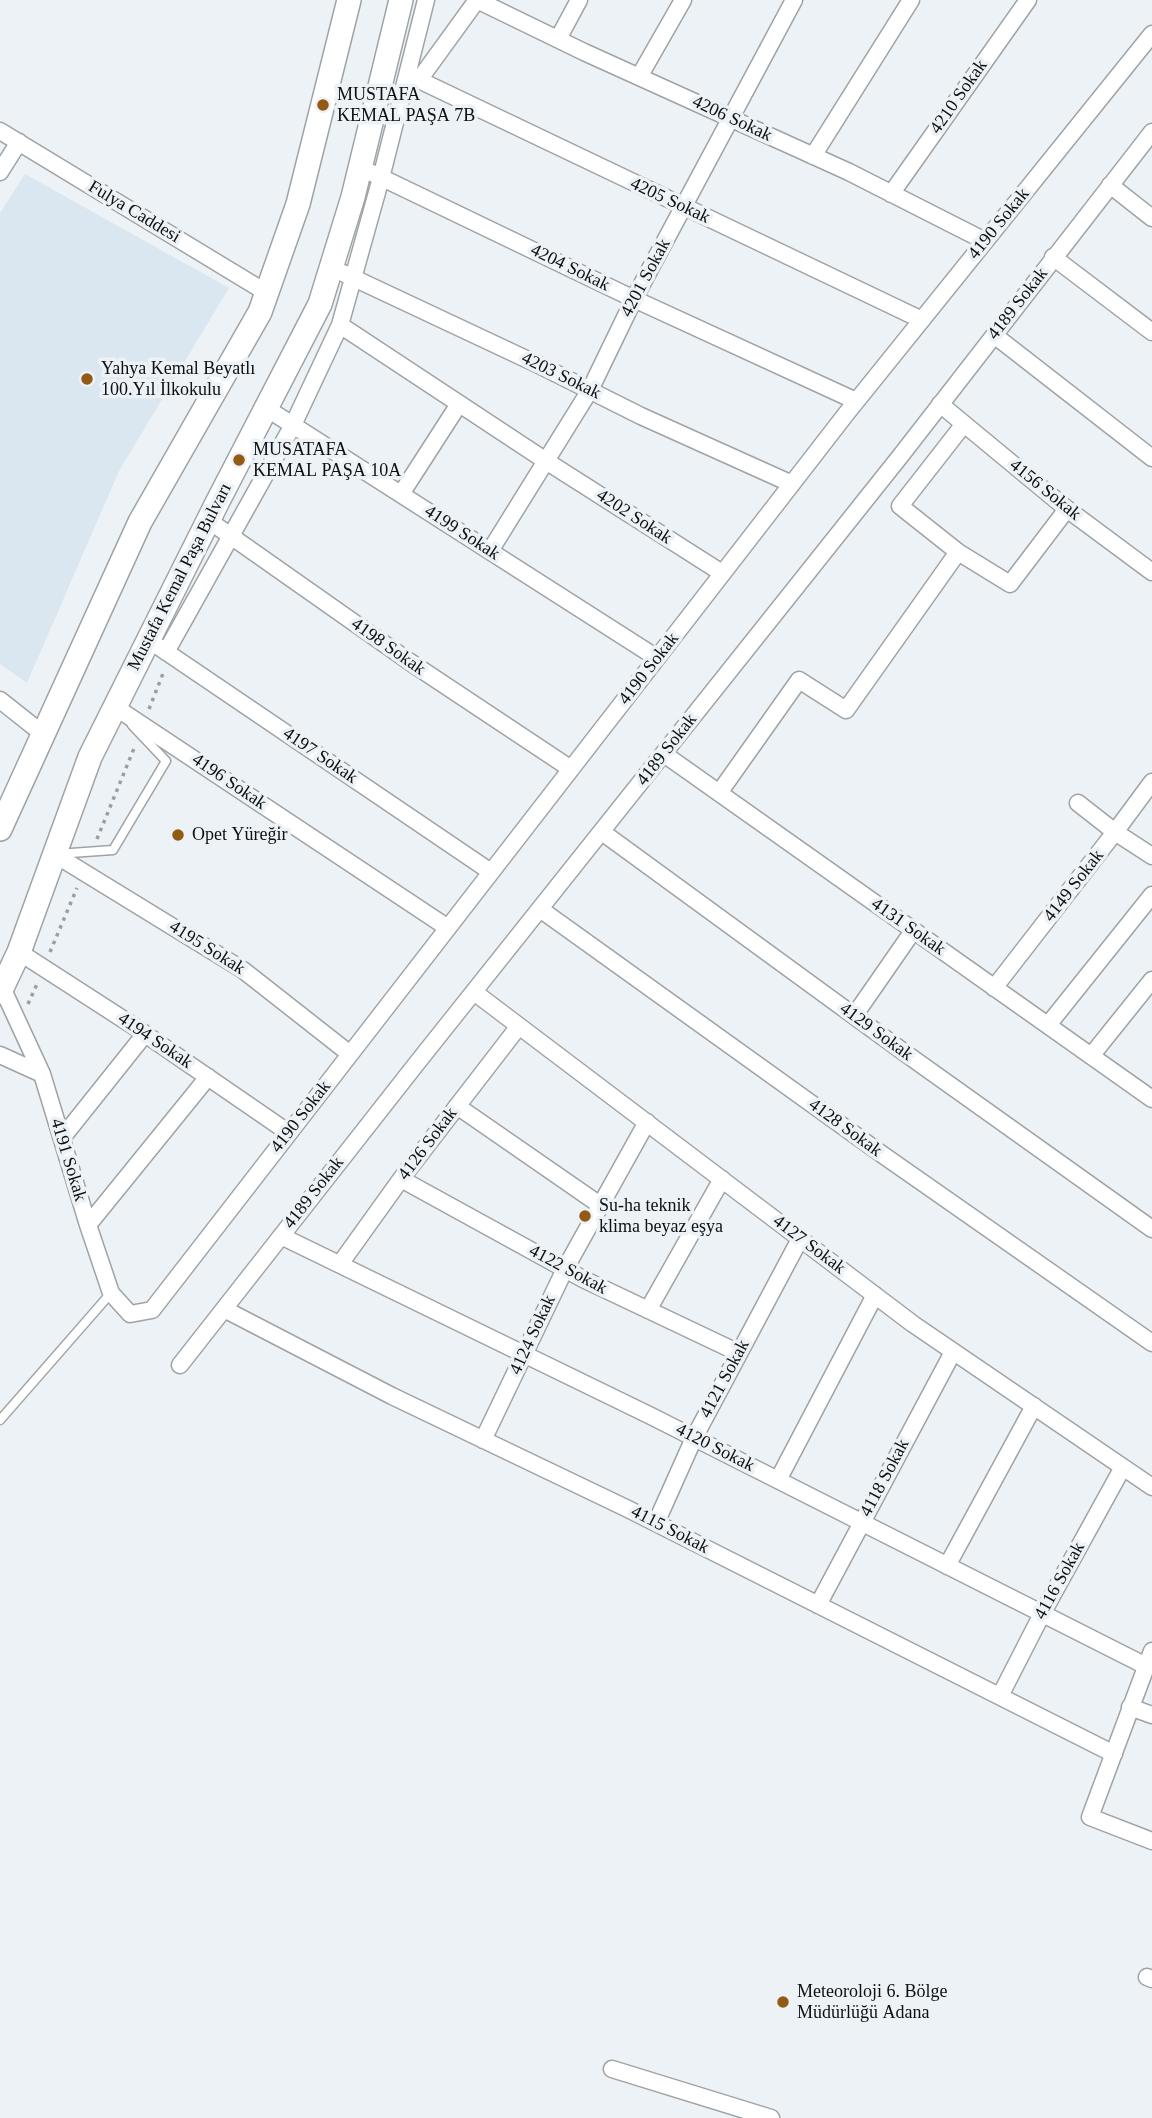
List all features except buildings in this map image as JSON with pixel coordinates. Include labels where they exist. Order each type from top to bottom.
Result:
[{"type":"main road","points":[[0,829],[140,522],[260,312],[298,204],[349,0]]},
{"type":"main road","name":"Mustafa Kemal Paşa Bulvarı","points":[[1,987],[19,951],[90,757],[115,707],[158,646],[208,520],[320,304],[341,272],[360,167],[401,0]]},
{"type":"street","points":[[158,646],[232,536],[293,425],[340,325],[341,272],[381,178],[413,79],[426,0]]},
{"type":"street","points":[[413,79],[477,0]]},
{"type":"street","name":"4206 Sokak","points":[[477,0],[813,156],[985,241]]},
{"type":"street","points":[[558,39],[579,0]]},
{"type":"street","points":[[639,77],[683,0]]},
{"type":"street","name":"4201 Sokak","points":[[490,551],[590,390],[634,299],[794,0]]},
{"type":"street","points":[[813,156],[911,0]]},
{"type":"street","name":"4210 Sokak","points":[[891,194],[1028,0]]},
{"type":"street","name":"4190 Sokak","points":[[111,1293],[130,1314],[152,1310],[856,401],[1152,34]]},
{"type":"street","name":"4205 Sokak","points":[[383,73],[413,79],[922,320]]},
{"type":"street","name":"Fulya Caddesi","points":[[0,131],[267,293]]},
{"type":"street","name":"4189 Sokak","points":[[180,1365],[1152,132]]},
{"type":"street","points":[[0,172],[19,142]]},
{"type":"street","name":"4204 Sokak","points":[[360,167],[634,299],[856,401]]},
{"type":"street","points":[[1110,185],[1152,218]]},
{"type":"street","points":[[1053,257],[1152,332]]},
{"type":"street","name":"4203 Sokak","points":[[341,272],[641,416],[792,484]]},
{"type":"street","name":"4202 Sokak","points":[[340,325],[722,573]]},
{"type":"street","points":[[994,335],[1152,458]]},
{"type":"street","points":[[401,494],[459,404]]},
{"type":"street","name":"4156 Sokak","points":[[940,404],[1067,509],[1152,572]]},
{"type":"street","name":"4199 Sokak","points":[[266,408],[657,658]]},
{"type":"street","points":[[964,424],[900,506],[958,552],[1010,584],[1067,509]]},
{"type":"street","name":"4198 Sokak","points":[[208,520],[410,662],[571,769]]},
{"type":"street","points":[[719,793],[799,680],[846,710],[958,552]]},
{"type":"street","name":"4197 Sokak","points":[[158,646],[491,872]]},
{"type":"street","points":[[0,700],[43,734]]},
{"type":"street","name":"4196 Sokak","points":[[115,707],[448,928]]},
{"type":"street","name":"4131 Sokak","points":[[664,754],[1152,1098]]},
{"type":"street","name":"4149 Sokak","points":[[994,988],[1152,782]]},
{"type":"street","points":[[1078,803],[1152,856]]},
{"type":"street","name":"4129 Sokak","points":[[602,832],[1152,1229]]},
{"type":"street","name":"4195 Sokak","points":[[54,854],[243,970],[350,1054]]},
{"type":"street","points":[[1048,1025],[1152,895]]},
{"type":"street","name":"4128 Sokak","points":[[540,909],[883,1155],[1152,1343]]},
{"type":"street","points":[[854,1016],[914,931]]},
{"type":"street","name":"4194 Sokak","points":[[19,951],[289,1133]]},
{"type":"street","points":[[1091,1056],[1152,980]]},
{"type":"street","name":"4191 Sokak","points":[[1,987],[43,1074],[111,1293]]},
{"type":"street","name":"4127 Sokak","points":[[474,992],[953,1352],[1152,1487]]},
{"type":"street","name":"4126 Sokak","points":[[340,1264],[401,1179],[519,1026]]},
{"type":"street","points":[[62,1138],[145,1034]]},
{"type":"street","points":[[0,1055],[43,1074]]},
{"type":"street","points":[[88,1225],[208,1077]]},
{"type":"street","points":[[457,1106],[600,1205]]},
{"type":"street","name":"4124 Sokak","points":[[483,1440],[565,1269],[647,1122]]},
{"type":"street","name":"4122 Sokak","points":[[401,1179],[565,1269],[739,1353]]},
{"type":"street","points":[[648,1310],[722,1179]]},
{"type":"street","name":"4120 Sokak","points":[[281,1236],[694,1438],[1042,1614],[1149,1659]]},
{"type":"street","name":"4121 Sokak","points":[[656,1523],[694,1438],[800,1239]]},
{"type":"street","points":[[778,1480],[875,1295]]},
{"type":"street","name":"4115 Sokak","points":[[224,1309],[392,1396],[656,1523],[1114,1754]]},
{"type":"street","name":"4118 Sokak","points":[[818,1605],[953,1352]]},
{"type":"street","points":[[947,1566],[1034,1406]]},
{"type":"street","name":"4116 Sokak","points":[[1000,1696],[1122,1467]]},
{"type":"street","points":[[1149,1659],[1090,1817],[1152,1841]]},
{"type":"street","points":[[1130,1707],[1152,1715]]},
{"type":"street","points":[[612,2069],[771,2118]]},
{"type":"lane","points":[[54,854],[113,849],[166,761],[115,707]]},
{"type":"lane","points":[[0,1420],[111,1293]]},
{"type":"shaded area","name":"Yahya Kemal Beyatlı 100.Yıl İlkokulu","points":[[25,174],[229,288],[119,471],[27,683],[0,664],[0,213]]},
{"type":"place","name":"MUSTAFA KEMAL PAŞA 7B","points":[[323,105]]},
{"type":"place","name":"Yahya Kemal Beyatlı 100.Yıl İlkokulu","points":[[87,379]]},
{"type":"place","name":"MUSATAFA KEMAL PAŞA 10A","points":[[239,460]]},
{"type":"place","name":"Opet Yüreğir","points":[[178,835]]},
{"type":"place","name":"Su-ha teknik klima beyaz eşya","points":[[585,1216]]},
{"type":"place","name":"Meteoroloji 6. Bölge Müdürlüğü Adana","points":[[783,2002]]}]
